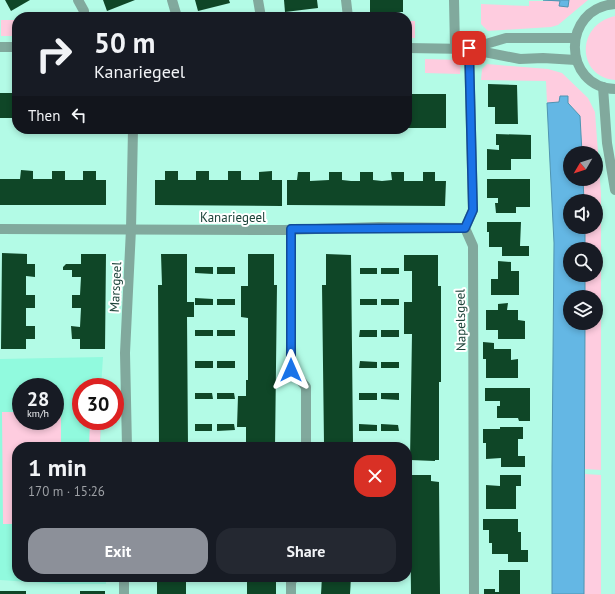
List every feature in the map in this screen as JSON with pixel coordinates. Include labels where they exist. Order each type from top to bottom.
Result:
[{"type":"street","points":[[78,0],[84,12]]},
{"type":"street","points":[[172,0],[176,12]]},
{"type":"street","points":[[258,0],[260,12]]},
{"type":"street","points":[[346,0],[347,12]]},
{"type":"street","points":[[454,0],[455,48]]},
{"type":"street","points":[[608,3],[589,14],[583,21],[575,38],[574,53],[576,60],[587,77],[603,87],[615,89]]},
{"type":"street","points":[[469,48],[506,38],[575,38]]},
{"type":"street","points":[[0,47],[12,47]]},
{"type":"street","points":[[412,48],[469,48],[520,60],[543,58],[576,60]]},
{"type":"street","points":[[465,228],[473,210],[469,48]]},
{"type":"street","points":[[603,87],[607,143],[615,190]]},
{"type":"street","name":"Marsgeel","points":[[126,442],[126,353],[133,134]]},
{"type":"street","name":"Kanariegeel","points":[[0,229],[465,228]]},
{"type":"street","name":"Napelsgeel","points":[[465,228],[473,246],[474,594]]},
{"type":"street","points":[[291,229],[291,370],[306,387],[306,442]]},
{"type":"street","points":[[124,582],[124,594]]},
{"type":"street","points":[[291,582],[291,594]]},
{"type":"shaded area","points":[[569,0],[588,0],[558,25],[551,27],[488,31],[481,24],[481,4],[529,6],[529,1],[560,1],[568,7]]},
{"type":"shaded area","points":[[615,16],[615,80],[602,77],[593,70],[588,61],[586,50],[587,39],[593,29],[602,21]]},
{"type":"shaded area","points":[[1,20],[12,20],[12,36],[1,36]]},
{"type":"shaded area","points":[[412,21],[415,21],[415,38],[412,38]]},
{"type":"shaded area","points":[[425,59],[461,60],[460,74],[425,73]]},
{"type":"shaded area","points":[[487,64],[548,69],[562,73],[588,98],[595,112],[598,146],[582,146],[580,116],[568,103],[568,96],[560,96],[559,103],[547,103],[546,81],[481,80],[482,69]]},
{"type":"shaded area","points":[[583,186],[600,186],[601,194],[584,194]]},
{"type":"shaded area","points":[[585,234],[601,234],[601,242],[585,242]]},
{"type":"shaded area","points":[[585,282],[601,282],[601,290],[585,290]]},
{"type":"shaded area","points":[[585,330],[601,330],[601,470],[584,469]]},
{"type":"shaded area","points":[[103,357],[102,378],[72,378],[72,430],[101,430],[100,442],[12,442],[12,581],[0,580],[0,359]]},
{"type":"shaded area","points":[[2,412],[12,412],[12,430],[61,430],[61,442],[12,442],[12,524],[3,524]]},
{"type":"shaded area","points":[[90,430],[101,430],[100,442],[89,442]]},
{"type":"shaded area","points":[[585,474],[601,475],[601,594],[584,594]]},
{"type":"shaded area","points":[[30,582],[106,582],[106,584],[59,584]]},
{"type":"water","points":[[543,0],[569,0],[568,7],[559,6],[560,1]]},
{"type":"water","points":[[560,96],[568,96],[568,103],[580,116],[582,146],[563,146],[563,186],[583,186],[584,194],[563,194],[563,234],[585,234],[585,242],[563,242],[563,282],[585,282],[585,290],[563,290],[563,330],[585,330],[584,594],[552,594],[554,243],[547,103],[559,102]]},
{"type":"building","points":[[5,0],[30,0],[11,11]]},
{"type":"building","points":[[103,0],[135,0],[107,11]]},
{"type":"building","points":[[195,0],[229,0],[230,3],[198,11]]},
{"type":"building","points":[[284,0],[317,0],[318,8],[285,12]]},
{"type":"building","points":[[370,0],[403,0],[403,12],[370,12]]},
{"type":"building","points":[[488,84],[517,85],[518,124],[495,124],[495,107],[488,107]]},
{"type":"building","points":[[0,93],[12,93],[12,118],[0,118]]},
{"type":"building","points":[[412,94],[446,94],[446,128],[412,128]]},
{"type":"building","points":[[496,134],[531,135],[531,159],[511,159],[511,170],[487,170],[487,149],[499,150],[499,145],[496,145]]},
{"type":"building","points":[[21,170],[33,171],[33,179],[52,179],[52,171],[65,171],[65,180],[83,180],[83,171],[96,171],[96,180],[106,180],[106,205],[0,205],[0,179],[20,179]]},
{"type":"building","points":[[165,171],[178,171],[178,180],[196,180],[196,171],[209,171],[209,180],[228,180],[228,171],[241,171],[241,180],[259,180],[259,172],[272,171],[272,180],[282,180],[282,206],[155,205],[155,180],[165,180]]},
{"type":"building","points":[[298,172],[310,172],[310,181],[329,180],[329,172],[342,172],[342,180],[360,181],[360,172],[373,172],[373,180],[382,181],[392,180],[391,172],[404,172],[404,181],[423,181],[423,172],[435,172],[435,181],[446,181],[445,206],[287,205],[287,180],[297,180]]},
{"type":"building","points":[[487,179],[530,179],[530,207],[516,207],[516,213],[496,213],[495,203],[498,203],[498,198],[487,198]]},
{"type":"building","points":[[487,222],[521,222],[520,246],[529,246],[529,256],[502,256],[502,247],[489,247]]},
{"type":"building","points":[[2,253],[27,254],[27,264],[35,264],[35,277],[26,276],[26,295],[35,295],[35,308],[26,308],[26,326],[35,326],[35,339],[26,339],[26,349],[1,349]]},
{"type":"building","points":[[81,254],[106,254],[105,349],[80,349],[80,339],[72,339],[71,326],[80,327],[81,308],[72,308],[72,295],[80,295],[81,277],[72,277],[72,270],[63,270],[63,267],[66,264],[81,264]]},
{"type":"building","points":[[161,254],[187,254],[187,302],[194,302],[194,317],[187,317],[188,442],[159,442],[158,285],[162,285]]},
{"type":"building","points":[[248,254],[274,254],[274,285],[277,285],[275,442],[246,442],[246,427],[237,427],[238,396],[246,396],[246,380],[248,380],[248,318],[241,317],[241,286],[248,286]]},
{"type":"building","points":[[326,254],[351,255],[353,442],[324,442],[322,285],[326,285]]},
{"type":"building","points":[[404,255],[438,255],[438,286],[441,286],[441,382],[439,382],[439,460],[435,461],[412,460],[412,442],[410,442],[412,334],[404,334],[404,302],[412,302],[412,271],[404,271]]},
{"type":"building","points":[[498,261],[511,262],[511,271],[519,271],[519,295],[491,295],[491,279],[498,279]]},
{"type":"building","points":[[195,267],[213,267],[213,274],[195,273]]},
{"type":"building","points":[[217,267],[235,267],[235,274],[217,274]]},
{"type":"building","points":[[360,268],[377,268],[377,274],[360,274]]},
{"type":"building","points":[[381,268],[399,268],[399,274],[381,274]]},
{"type":"building","points":[[195,298],[213,299],[213,305],[195,305]]},
{"type":"building","points":[[217,299],[235,299],[235,305],[217,305]]},
{"type":"building","points":[[360,299],[377,299],[377,305],[360,305]]},
{"type":"building","points":[[381,299],[399,299],[399,305],[381,305]]},
{"type":"building","points":[[508,303],[507,310],[518,310],[518,320],[525,321],[525,339],[498,339],[498,330],[486,330],[486,310],[498,310],[498,304]]},
{"type":"building","points":[[195,330],[213,330],[213,336],[195,336]]},
{"type":"building","points":[[217,330],[235,330],[235,336],[217,336]]},
{"type":"building","points":[[360,330],[377,330],[377,337],[359,337]]},
{"type":"building","points":[[381,330],[399,330],[399,337],[381,337]]},
{"type":"building","points":[[483,342],[494,343],[494,349],[511,349],[511,360],[518,359],[518,378],[486,378],[486,359],[483,359]]},
{"type":"building","points":[[195,361],[213,361],[213,368],[195,368]]},
{"type":"building","points":[[217,361],[235,361],[235,368],[217,368]]},
{"type":"building","points":[[360,361],[377,362],[377,368],[359,368]]},
{"type":"building","points":[[381,362],[399,362],[399,368],[381,368]]},
{"type":"building","points":[[485,388],[530,388],[530,421],[519,421],[518,418],[497,418],[497,406],[500,406],[500,401],[485,401]]},
{"type":"building","points":[[195,393],[212,393],[213,399],[195,399]]},
{"type":"building","points":[[217,393],[234,393],[235,399],[217,399]]},
{"type":"building","points":[[359,393],[377,393],[377,400],[359,400]]},
{"type":"building","points":[[381,393],[399,393],[399,400],[381,399]]},
{"type":"building","points":[[195,424],[212,424],[212,431],[195,431]]},
{"type":"building","points":[[217,424],[234,424],[235,430],[217,431]]},
{"type":"building","points":[[359,424],[377,425],[377,431],[359,431]]},
{"type":"building","points":[[381,424],[398,425],[399,431],[381,431]]},
{"type":"building","points":[[500,427],[523,427],[523,439],[518,439],[518,456],[525,456],[525,467],[501,467],[501,458],[486,459],[486,443],[483,443],[483,429],[500,429]]},
{"type":"building","points":[[412,475],[431,475],[431,481],[439,482],[440,594],[411,594]]},
{"type":"building","points":[[500,475],[521,475],[521,486],[516,486],[516,509],[486,509],[486,485],[500,486]]},
{"type":"building","points":[[483,519],[518,519],[518,532],[521,532],[521,550],[528,550],[528,562],[508,562],[508,554],[492,554],[492,543],[489,543],[489,530],[483,530]]},
{"type":"building","points":[[499,570],[520,570],[520,594],[484,594],[484,589],[495,589],[495,592],[499,592]]},
{"type":"building","points":[[157,582],[186,582],[186,594],[157,594]]},
{"type":"building","points":[[247,582],[276,582],[276,594],[247,594]]},
{"type":"building","points":[[322,582],[351,582],[350,594],[321,594]]},
{"type":"building","points":[[0,591],[26,591],[26,594],[0,594]]},
{"type":"building","points":[[80,591],[105,591],[105,594],[80,594]]},
{"type":"route","points":[[291,370],[291,229],[379,227],[465,228],[473,210],[469,48]]}]
